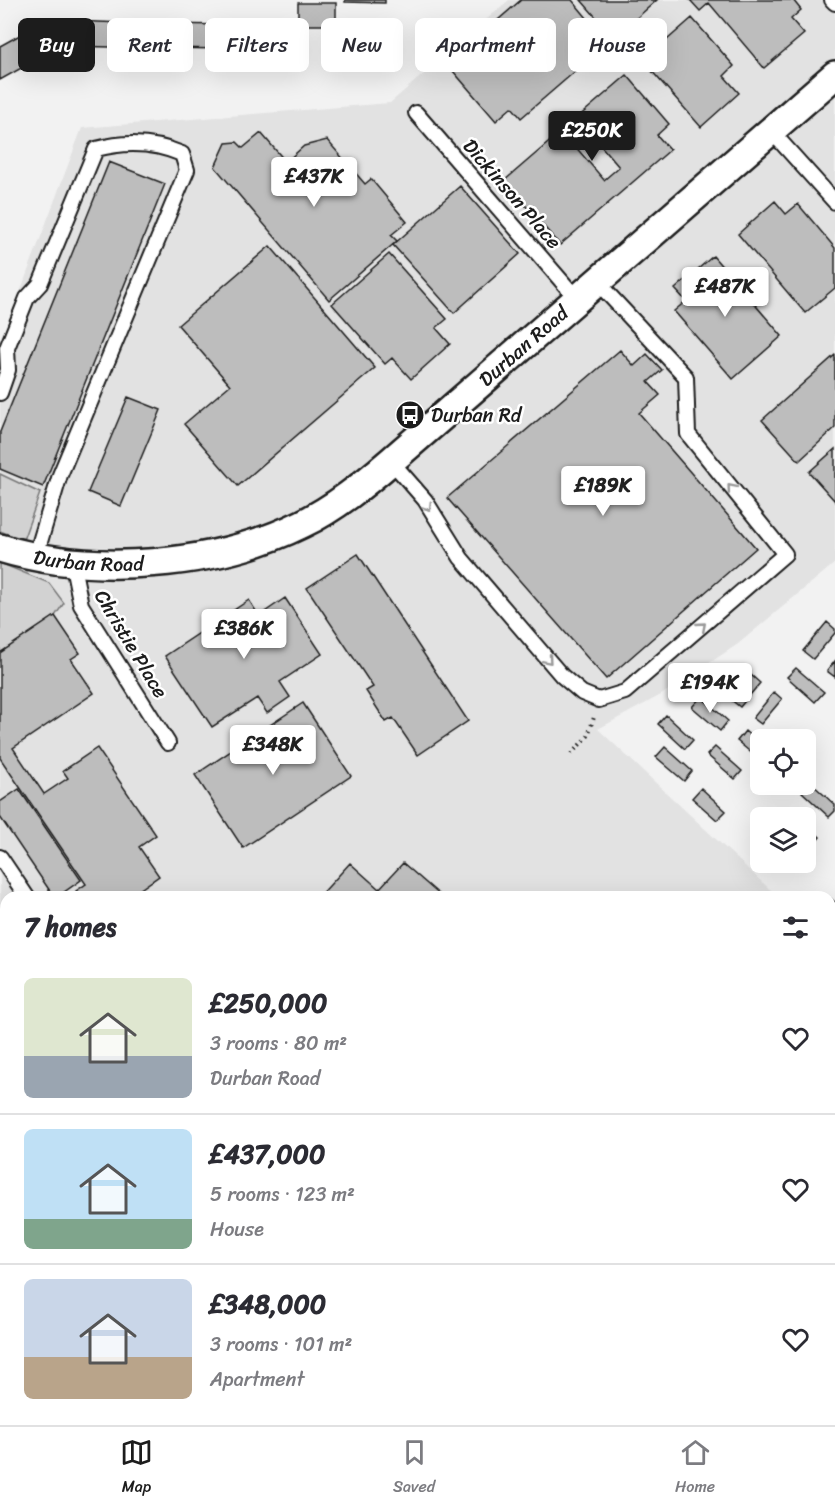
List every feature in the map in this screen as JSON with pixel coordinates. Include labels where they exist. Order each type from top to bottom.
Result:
[{"type":"street","name":"Durban Road","points":[[0,548],[72,561],[116,564],[195,557],[259,543],[303,524],[352,494],[588,292],[835,75]]},
{"type":"lane","points":[[832,0],[835,3]]},
{"type":"lane","name":"Dickinson Place","points":[[416,113],[588,292],[686,377],[688,434],[785,554],[626,692],[599,700]]},
{"type":"lane","points":[[772,132],[835,202]]},
{"type":"lane","points":[[0,393],[9,370],[7,348],[27,298],[40,284],[96,149],[120,142],[164,146],[182,154],[187,170],[60,475],[36,555]]},
{"type":"lane","points":[[391,461],[425,500],[461,558],[562,676],[582,693],[599,700]]},
{"type":"lane","name":"Christie Place","points":[[72,561],[81,605],[168,743]]},
{"type":"lane","points":[[0,857],[23,891]]},
{"type":"path","points":[[571,754],[588,736],[599,700]]},
{"type":"shaded area","points":[[509,0],[835,0],[835,563],[738,644],[661,695],[598,729],[772,891],[0,891],[0,345],[82,128],[390,103],[426,72],[556,72],[556,18],[488,18]]},
{"type":"shaded area","points":[[0,474],[40,493],[23,540],[0,531]]},
{"type":"shaded area","points":[[0,563],[49,583],[64,603],[55,616],[0,653]]},
{"type":"building","points":[[345,0],[385,0],[385,3],[345,2]]},
{"type":"building","points":[[521,0],[572,0],[587,18],[568,18],[568,72],[574,72],[521,118],[512,107],[496,121],[454,72],[556,72],[556,18],[500,18]]},
{"type":"building","points":[[581,0],[657,0],[637,18],[597,18]]},
{"type":"building","points":[[690,0],[793,0],[801,10],[791,19],[804,34],[764,68],[709,3],[700,11]]},
{"type":"building","points":[[298,3],[336,3],[336,18],[321,18],[321,25],[309,25],[309,18],[298,18]]},
{"type":"building","points":[[692,18],[734,66],[724,76],[739,93],[701,127],[653,72],[667,72],[667,40]]},
{"type":"building","points":[[95,22],[107,22],[107,47],[95,47]]},
{"type":"building","points":[[193,24],[205,25],[205,49],[193,49]]},
{"type":"building","points":[[18,36],[18,70],[0,80],[0,46]]},
{"type":"building","points":[[627,75],[669,124],[657,135],[670,150],[560,245],[504,181],[562,131],[604,180],[619,167],[577,118]]},
{"type":"building","points":[[261,133],[286,162],[304,146],[327,140],[365,184],[371,179],[407,222],[391,235],[397,241],[329,300],[215,167],[226,143],[237,142],[243,148]]},
{"type":"building","points":[[109,162],[165,184],[43,487],[0,469],[0,432]]},
{"type":"building","points":[[460,186],[520,254],[454,313],[393,245]]},
{"type":"building","points":[[775,201],[786,214],[798,204],[835,248],[835,288],[805,313],[738,234]]},
{"type":"building","points":[[270,246],[375,368],[238,486],[184,424],[230,385],[178,325]]},
{"type":"building","points":[[389,254],[447,319],[436,328],[450,344],[411,379],[392,358],[385,364],[332,304]]},
{"type":"building","points":[[713,256],[782,336],[733,379],[674,311],[686,301],[675,289]]},
{"type":"building","points":[[620,350],[634,366],[647,354],[662,370],[648,382],[660,395],[639,413],[756,548],[606,679],[447,498]]},
{"type":"building","points":[[835,355],[835,428],[799,461],[762,420]]},
{"type":"building","points":[[128,397],[161,410],[121,506],[88,492]]},
{"type":"building","points":[[835,449],[835,501],[809,472]]},
{"type":"building","points":[[358,554],[468,721],[418,755],[393,718],[386,722],[366,691],[373,687],[307,588]]},
{"type":"building","points":[[285,598],[322,654],[280,682],[290,697],[267,713],[257,698],[212,727],[165,656],[249,600],[259,616]]},
{"type":"building","points":[[55,616],[80,653],[71,659],[94,693],[13,748],[44,794],[68,778],[63,771],[97,748],[156,835],[139,847],[159,876],[138,891],[76,891],[86,884],[0,758],[0,653]]},
{"type":"building","points":[[827,622],[835,629],[835,633],[813,659],[803,651]]},
{"type":"building","points":[[835,661],[835,677],[827,671]]},
{"type":"building","points":[[796,668],[824,692],[815,702],[787,677]]},
{"type":"building","points":[[751,675],[760,683],[740,707],[730,699]]},
{"type":"building","points":[[774,692],[782,699],[761,724],[753,718]]},
{"type":"building","points":[[701,697],[728,721],[720,731],[692,707]]},
{"type":"building","points":[[303,703],[351,776],[243,848],[195,775]]},
{"type":"building","points":[[666,715],[693,740],[685,749],[658,724]]},
{"type":"building","points":[[745,731],[750,735],[750,752],[737,741]]},
{"type":"building","points":[[665,747],[692,771],[684,781],[656,757]]},
{"type":"building","points":[[715,747],[742,771],[735,779],[707,755]]},
{"type":"building","points":[[701,788],[726,811],[717,820],[692,798]]},
{"type":"building","points":[[816,788],[835,805],[835,811],[829,817],[805,795],[816,795]]},
{"type":"building","points":[[19,789],[81,880],[65,891],[50,891],[0,817],[0,802]]},
{"type":"building","points":[[350,863],[379,889],[403,863],[435,891],[324,891]]},
{"type":"place","name":"Durban Rd","points":[[410,415]]}]
